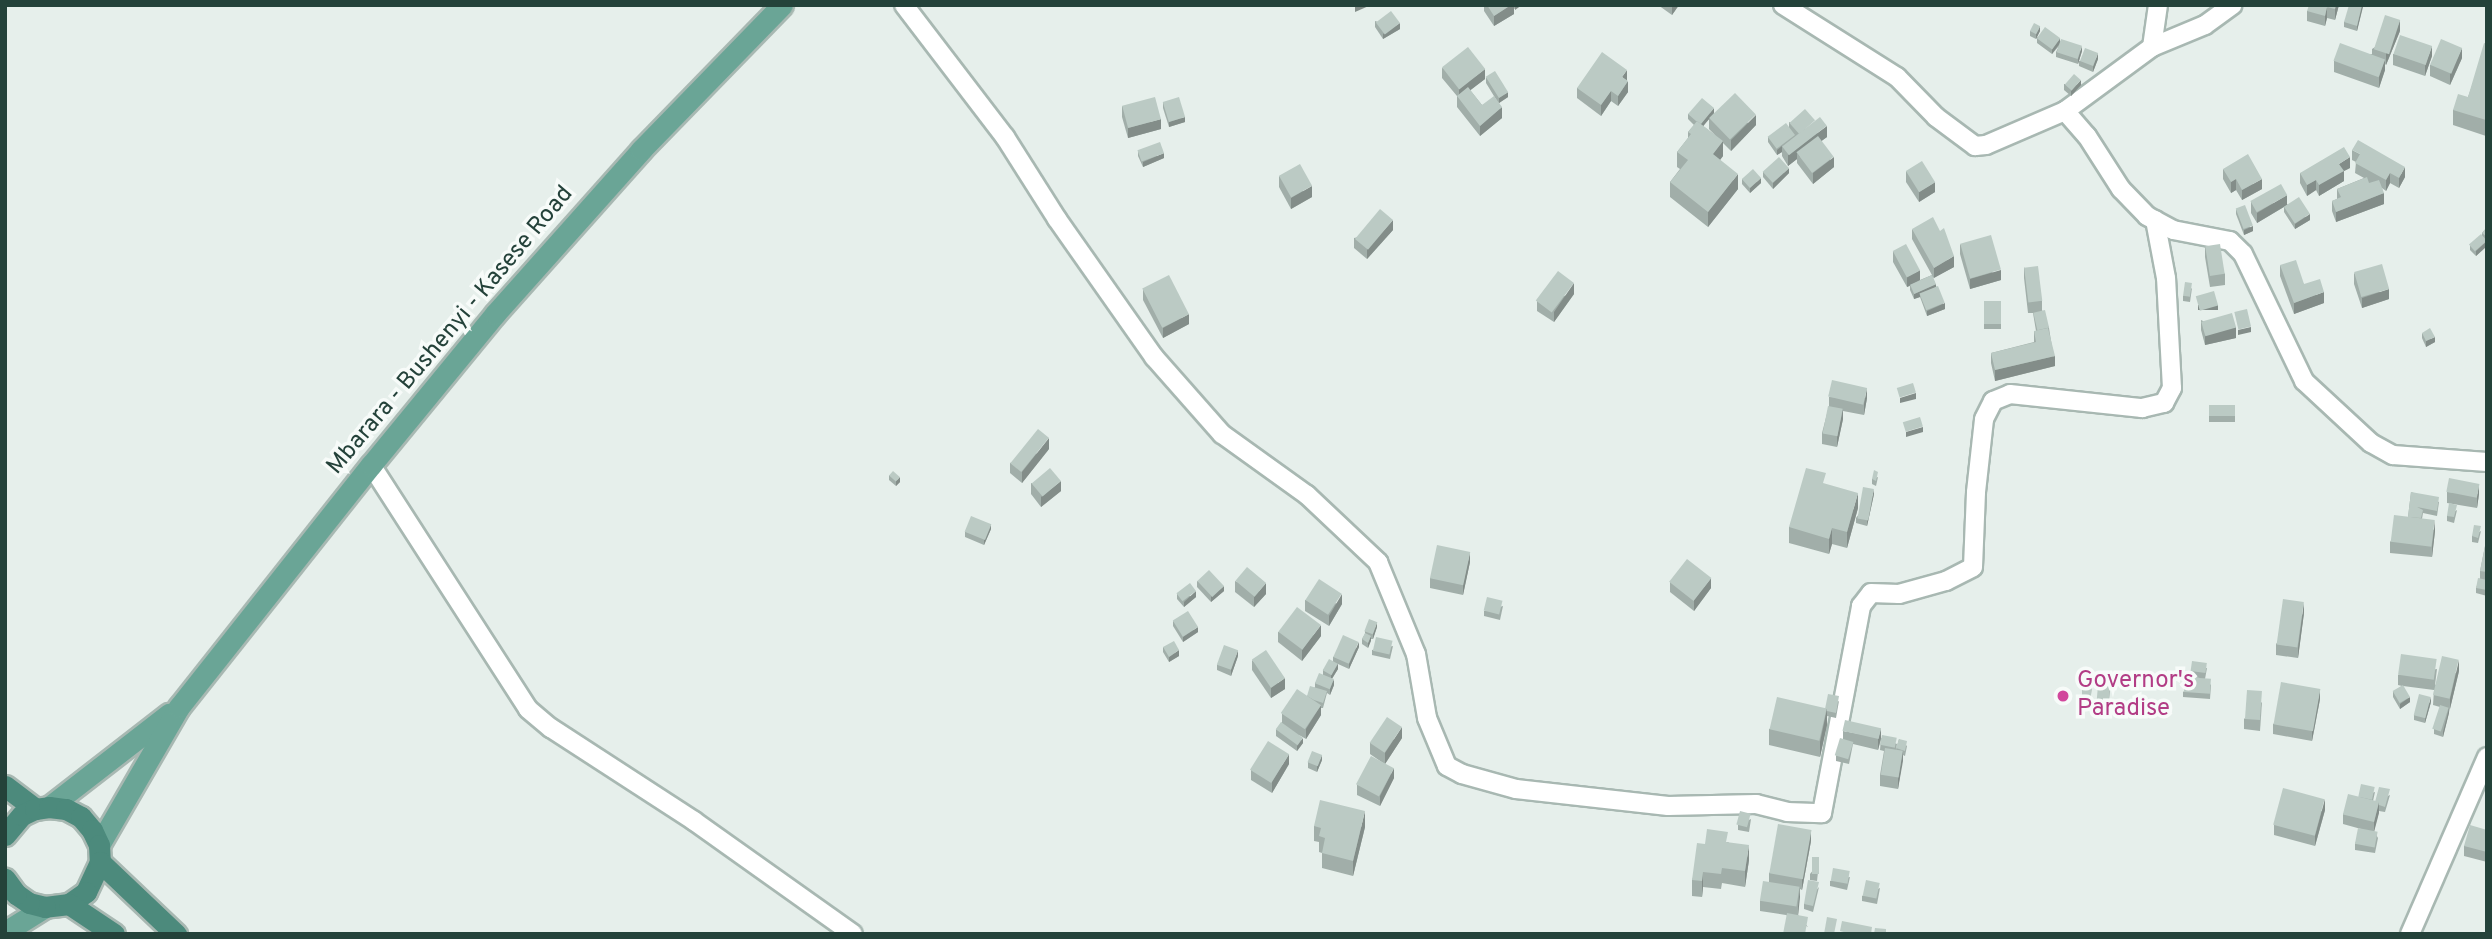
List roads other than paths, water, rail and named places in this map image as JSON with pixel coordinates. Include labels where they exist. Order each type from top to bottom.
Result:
[{"type":"highway","points":[[5,786],[42,808]]},
{"type":"highway","points":[[5,835],[22,815],[42,808],[66,809],[81,817],[92,830],[99,854],[97,873],[86,892],[69,904],[44,907],[29,903],[16,894],[5,879]]},
{"type":"highway","points":[[99,854],[176,934]]},
{"type":"highway","points":[[69,904],[114,934]]},
{"type":"main road","name":"Mbarara - Bushenyi - Kasese Road","points":[[99,854],[179,707],[371,465],[495,314],[641,150],[782,5]]},
{"type":"main road","name":"Mbarara - Bushenyi - Kasese Road","points":[[42,808],[179,707]]},
{"type":"main road","points":[[5,932],[44,907]]},
{"type":"street","points":[[904,5],[1005,138],[1056,219],[1154,357],[1223,434],[1307,495],[1378,562],[1416,654],[1427,718],[1442,759],[1462,774],[1516,789],[1668,806],[1756,804],[1787,812],[1822,813],[1861,606],[1871,593],[1899,594],[1945,581],[1973,567],[1981,443],[1984,419],[1993,401],[2010,394],[2142,408],[2164,403],[2172,388],[2166,278],[2155,220]]},
{"type":"street","points":[[1783,5],[1897,77],[1936,117],[1975,146],[1986,145],[2065,111],[2152,47],[2205,25],[2233,5]]},
{"type":"street","points":[[2152,47],[2158,5]]},
{"type":"street","points":[[2065,111],[2087,136],[2122,189],[2147,216],[2173,229],[2230,241],[2243,254],[2304,381],[2371,443],[2393,455],[2487,462]]},
{"type":"street","points":[[371,465],[528,709],[551,728],[694,821],[853,934]]},
{"type":"street","points":[[2410,934],[2487,757]]},
{"type":"place","name":"Governor's Paradise","points":[[2063,696]]}]
